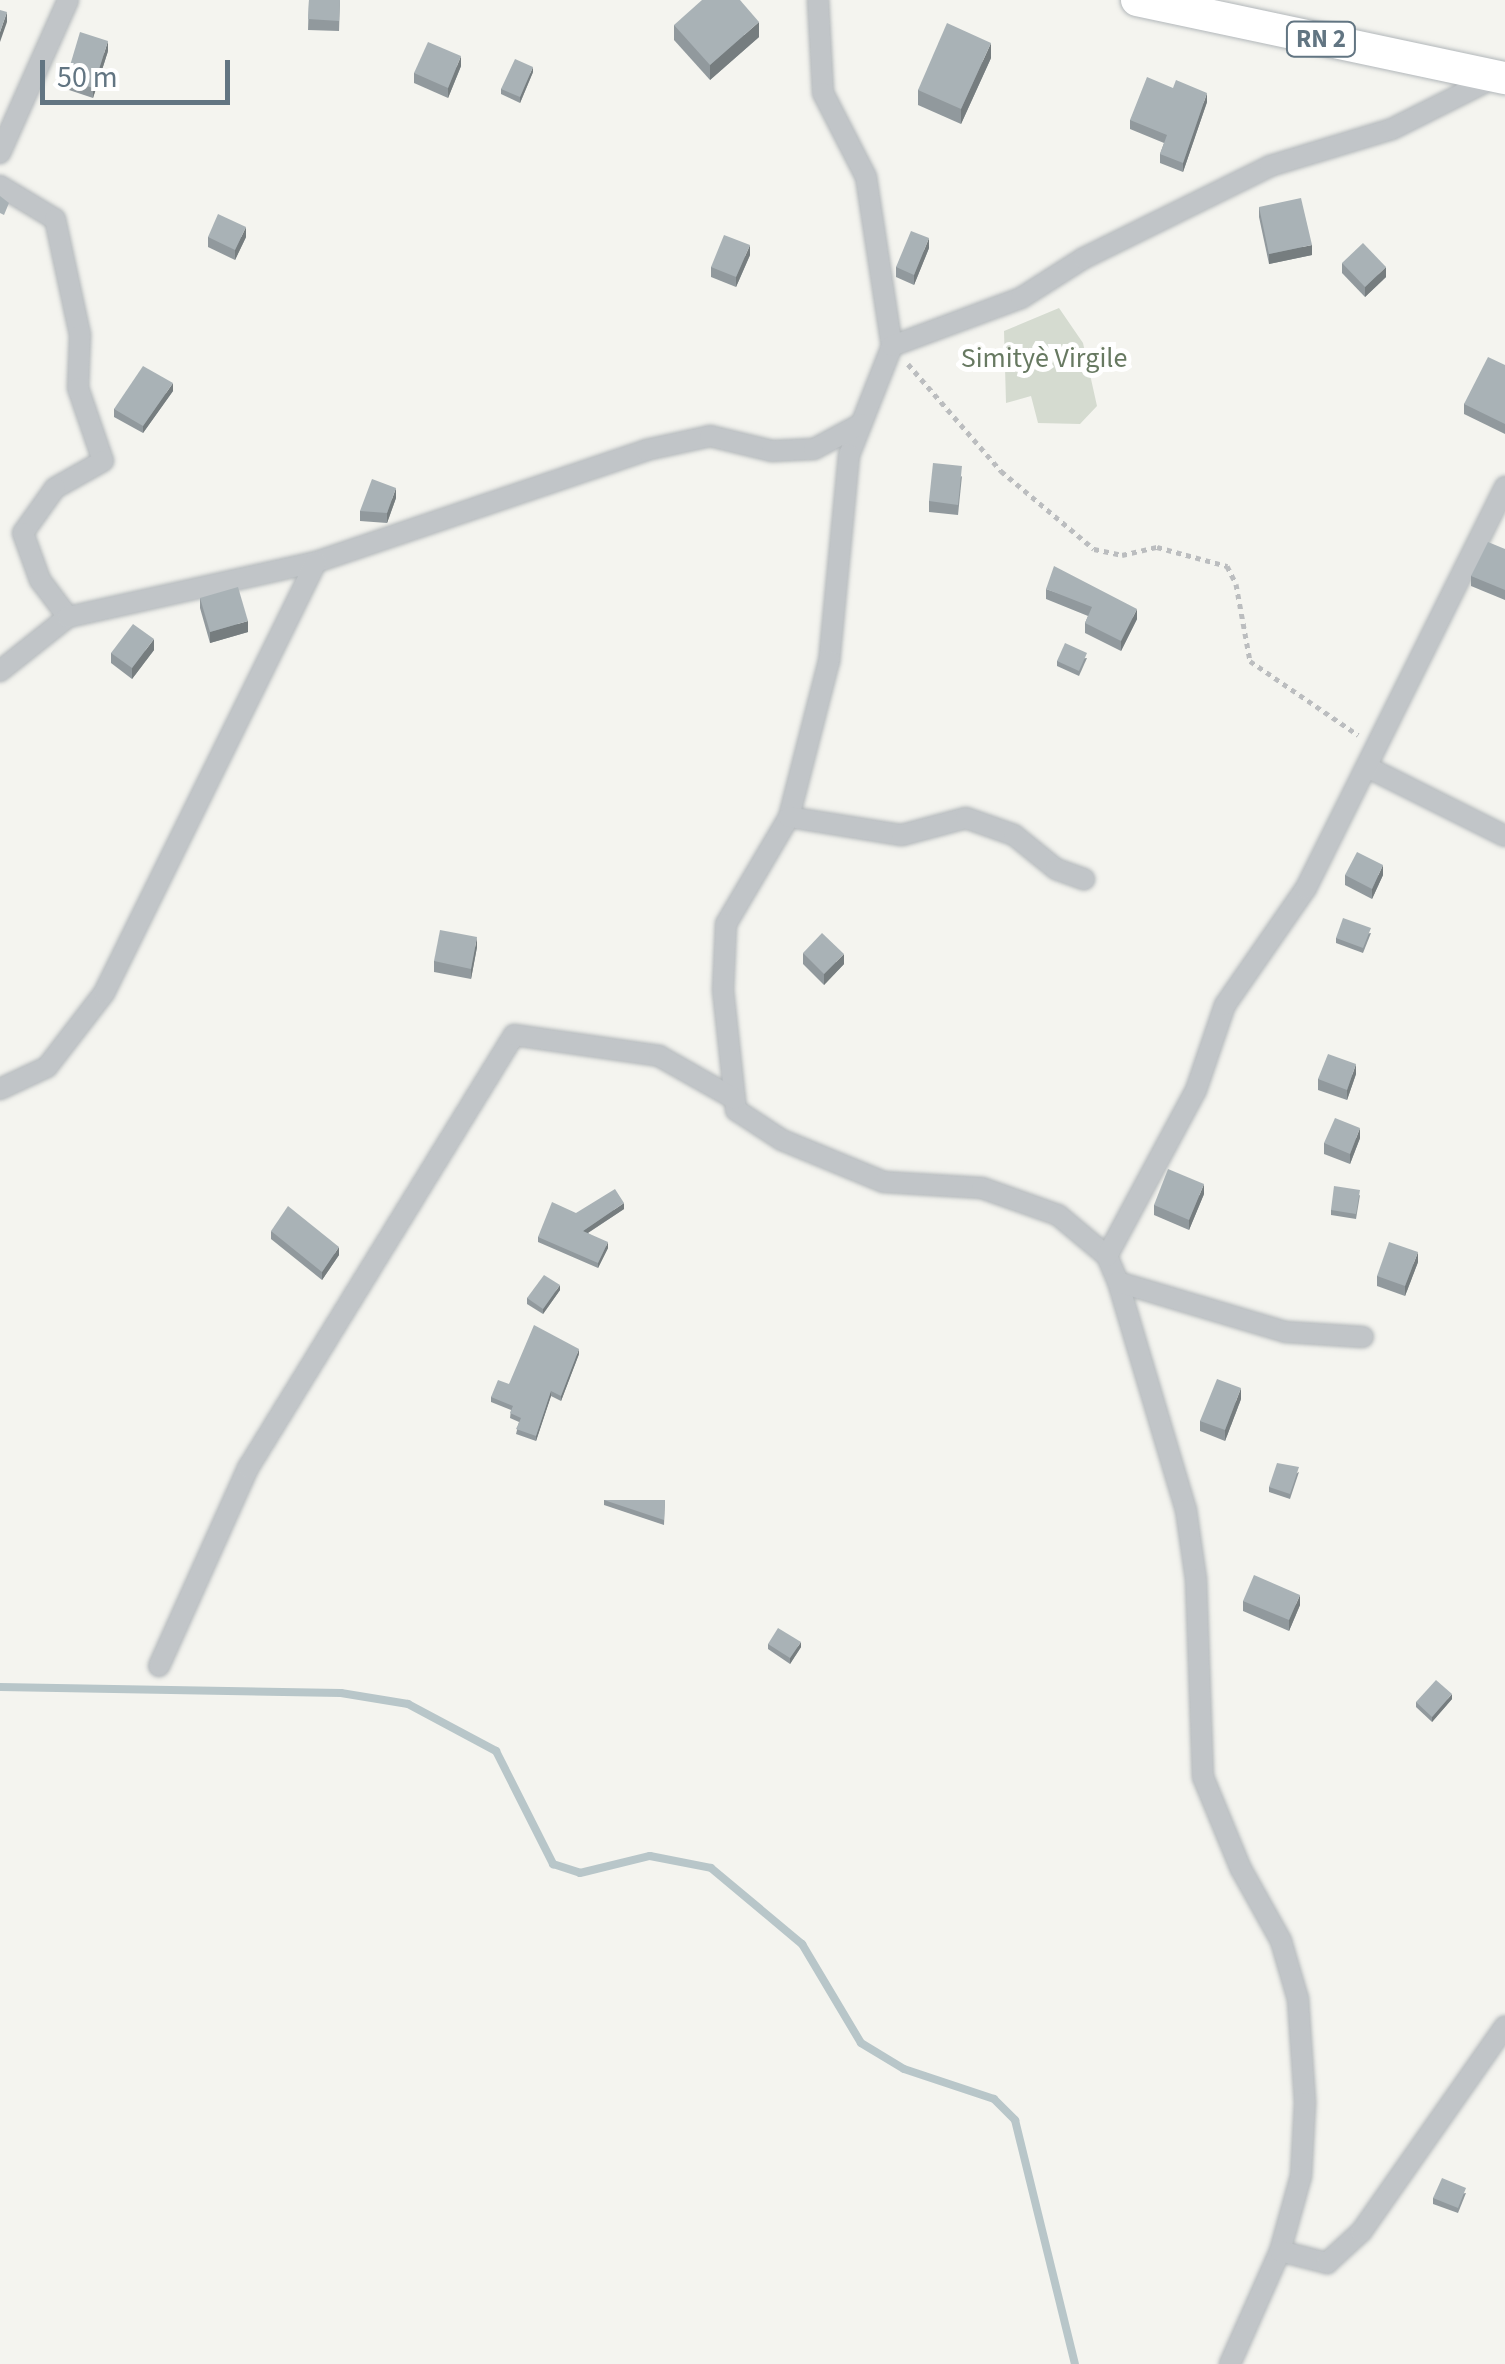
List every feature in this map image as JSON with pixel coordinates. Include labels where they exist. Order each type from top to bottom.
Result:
[{"type":"main road","name":"RN 2","points":[[1137,0],[1502,78]]},
{"type":"street","points":[[0,153],[68,0]]},
{"type":"street","points":[[818,0],[824,92],[866,177],[892,346],[849,455],[829,661],[789,817],[726,924],[722,990],[736,1110],[782,1140],[884,1182],[982,1188],[1058,1216],[1107,1256],[1118,1282],[1186,1510],[1196,1579],[1203,1777],[1241,1869],[1282,1940],[1298,2000],[1305,2103],[1301,2176],[1280,2251],[1230,2364]]},
{"type":"street","points":[[892,346],[1021,298],[1084,258],[1270,166],[1392,129],[1502,78]]},
{"type":"street","points":[[0,186],[55,219],[80,335],[78,388],[102,461],[55,488],[23,533],[40,580],[68,616]]},
{"type":"street","points":[[0,671],[68,616],[316,562],[646,450],[710,436],[772,450],[814,449],[861,424]]},
{"type":"street","points":[[1107,1256],[1196,1090],[1225,1005],[1306,888],[1505,486]]},
{"type":"street","points":[[0,1089],[47,1067],[104,994],[316,562]]},
{"type":"street","points":[[1365,772],[1505,836]]},
{"type":"street","points":[[789,817],[902,835],[966,818],[1014,835],[1056,869],[1084,879]]},
{"type":"street","points":[[160,1666],[248,1468],[514,1035],[658,1056],[735,1099]]},
{"type":"street","points":[[1118,1282],[1286,1332],[1363,1337]]},
{"type":"street","points":[[1280,2251],[1327,2263],[1360,2232],[1505,2026]]},
{"type":"path","points":[[892,346],[1001,471],[1094,549],[1122,555],[1157,547],[1226,566],[1236,584],[1250,662],[1360,736],[1365,772]]},
{"type":"green space","name":"Simityè Virgile","points":[[1059,308],[1083,343],[1097,406],[1080,424],[1038,423],[1031,396],[1006,403],[1004,331]]},
{"type":"building","points":[[309,0],[340,0],[339,21],[308,19]]},
{"type":"building","points":[[702,0],[740,0],[759,22],[710,65],[674,25]]},
{"type":"building","points":[[0,10],[7,12],[0,32]]},
{"type":"building","points":[[947,23],[991,43],[961,109],[918,90]]},
{"type":"building","points":[[80,32],[108,41],[93,88],[66,79]]},
{"type":"building","points":[[428,42],[461,56],[448,88],[414,73]]},
{"type":"building","points":[[515,59],[533,67],[520,97],[501,89]]},
{"type":"building","points":[[1147,77],[1173,88],[1176,80],[1207,93],[1183,163],[1160,154],[1167,135],[1130,120]]},
{"type":"building","points":[[0,196],[9,203],[4,215],[0,213]]},
{"type":"building","points":[[1301,198],[1312,245],[1269,254],[1259,207]]},
{"type":"building","points":[[218,214],[246,227],[235,250],[208,237]]},
{"type":"building","points":[[911,231],[929,238],[914,275],[896,267]]},
{"type":"building","points":[[724,235],[750,245],[736,277],[711,267]]},
{"type":"building","points":[[1363,243],[1386,267],[1365,287],[1342,263]]},
{"type":"building","points":[[1488,357],[1505,365],[1505,424],[1464,404]]},
{"type":"building","points":[[143,366],[173,383],[143,426],[114,409]]},
{"type":"building","points":[[933,463],[962,466],[958,505],[929,501]]},
{"type":"building","points":[[372,479],[396,488],[387,513],[360,511]]},
{"type":"building","points":[[1488,542],[1505,549],[1505,590],[1471,576]]},
{"type":"building","points":[[1054,566],[1137,609],[1121,641],[1085,623],[1092,607],[1046,589]]},
{"type":"building","points":[[238,587],[248,621],[210,632],[200,598]]},
{"type":"building","points":[[133,624],[154,639],[132,668],[111,653]]},
{"type":"building","points":[[1065,643],[1087,653],[1079,671],[1057,661]]},
{"type":"building","points":[[1357,852],[1383,865],[1372,889],[1345,875]]},
{"type":"building","points":[[1343,918],[1371,928],[1363,948],[1336,938]]},
{"type":"building","points":[[440,930],[477,937],[471,969],[434,961]]},
{"type":"building","points":[[822,933],[844,954],[824,974],[803,953]]},
{"type":"building","points":[[1328,1054],[1356,1064],[1347,1090],[1318,1079]]},
{"type":"building","points":[[1335,1118],[1360,1128],[1350,1154],[1324,1143]]},
{"type":"building","points":[[1168,1169],[1204,1184],[1189,1220],[1154,1205]]},
{"type":"building","points":[[1334,1186],[1360,1190],[1356,1214],[1331,1210]]},
{"type":"building","points":[[615,1189],[624,1203],[583,1231],[608,1242],[598,1263],[538,1237],[552,1202],[576,1213]]},
{"type":"building","points":[[288,1206],[339,1247],[322,1272],[271,1231]]},
{"type":"building","points":[[1389,1242],[1418,1252],[1405,1286],[1377,1276]]},
{"type":"building","points":[[544,1275],[560,1285],[543,1309],[527,1298]]},
{"type":"building","points":[[534,1325],[579,1349],[561,1396],[551,1391],[536,1436],[516,1429],[521,1418],[510,1413],[513,1406],[491,1397],[498,1380],[509,1384]]},
{"type":"building","points":[[1217,1379],[1241,1388],[1225,1430],[1200,1421]]},
{"type":"building","points":[[1277,1463],[1299,1467],[1290,1494],[1269,1487]]},
{"type":"building","points":[[604,1500],[665,1500],[664,1520]]},
{"type":"building","points":[[1254,1575],[1300,1595],[1289,1620],[1243,1601]]},
{"type":"building","points":[[778,1628],[801,1642],[790,1658],[768,1644]]},
{"type":"building","points":[[1436,1680],[1452,1694],[1432,1717],[1416,1702]]},
{"type":"building","points":[[1442,2178],[1466,2188],[1458,2208],[1433,2198]]},
{"type":"waterway","points":[[0,1687],[341,1693],[408,1704],[496,1751],[553,1864],[580,1873],[650,1856],[711,1868],[802,1944],[861,2043],[904,2069],[994,2099],[1015,2120],[1075,2364]]}]
